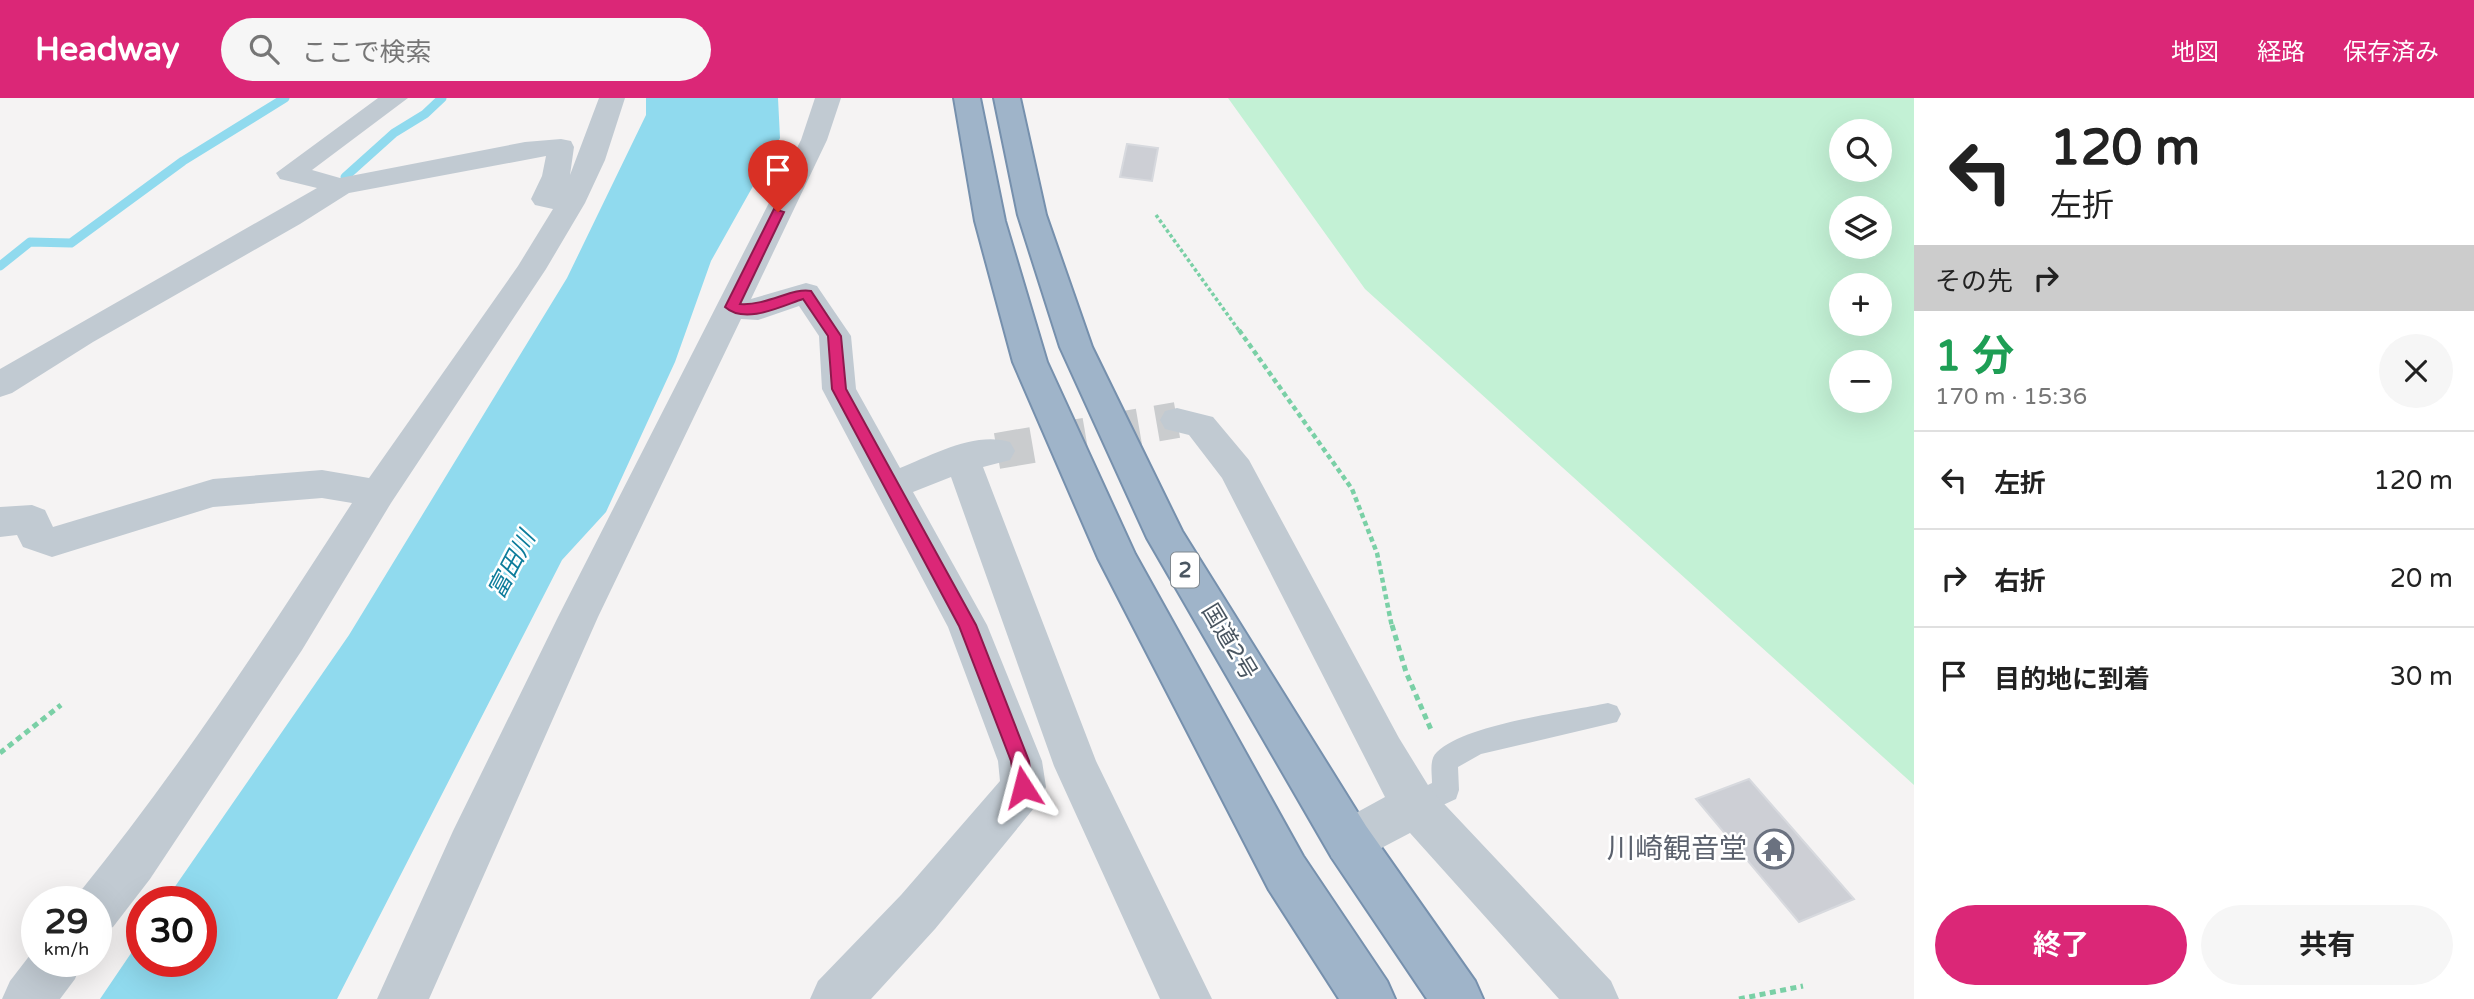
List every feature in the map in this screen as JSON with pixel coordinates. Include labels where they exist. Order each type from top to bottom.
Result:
[{"type":"highway","name":"2","points":[[967,98],[990,221],[1030,362],[1117,558],[1286,873],[1368,999]]},
{"type":"highway","name":"国道2号","points":[[1007,98],[1032,215],[1076,347],[1166,538],[1349,842],[1457,999]]},
{"type":"street","points":[[341,186],[290,173],[395,98]]},
{"type":"street","points":[[112,890],[287,638],[377,493],[531,269],[571,203],[592,160],[612,98]]},
{"type":"street","points":[[404,999],[470,847],[572,629],[814,140],[828,98]]},
{"type":"street","points":[[0,385],[82,334],[290,218],[341,186],[525,150],[561,147],[556,177],[545,199],[571,203]]},
{"type":"street","points":[[732,307],[758,310],[806,293],[835,336],[839,389],[967,625],[1020,761],[1023,787],[918,912],[836,999]]},
{"type":"street","points":[[1177,420],[1201,426],[1236,469],[1286,560],[1383,752],[1415,805],[1593,999]]},
{"type":"street","points":[[893,485],[980,455],[1076,766],[1186,999]]},
{"type":"street","points":[[0,522],[32,520],[36,536],[52,542],[213,493],[322,484],[377,493]]},
{"type":"street","points":[[1349,842],[1415,805]]},
{"type":"street","points":[[28,999],[45,977]]},
{"type":"lane","points":[[1415,805],[1446,790],[1445,761],[1475,743],[1608,714]]},
{"type":"path","points":[[1156,215],[1352,489],[1377,553],[1386,606],[1406,672],[1445,761]]},
{"type":"path","points":[[0,753],[61,705]]},
{"type":"path","points":[[1739,999],[1803,986]]},
{"type":"green space","points":[[1228,98],[1914,98],[1914,785],[1365,289]]},
{"type":"water","name":"富田川","points":[[646,98],[778,98],[780,138],[711,261],[675,362],[606,512],[562,560],[337,999],[100,999],[126,961],[126,977],[217,977],[217,886],[175,886],[349,635],[567,278],[646,115]]},
{"type":"building","points":[[1127,144],[1158,148],[1152,181],[1120,177]]},
{"type":"building","name":"川崎観音堂","points":[[1749,779],[1854,899],[1799,922],[1696,799]]},
{"type":"waterway","points":[[0,266],[30,242],[71,243],[183,161],[285,98]]},
{"type":"waterway","points":[[345,177],[394,133],[425,114],[442,98]]},
{"type":"tunnel","points":[[997,451],[1177,420]]},
{"type":"place","name":"川崎観音堂","points":[[1774,849]]},
{"type":"route","points":[[778,212],[732,307],[758,310],[806,293],[835,336],[839,389],[967,625],[1020,761],[1023,787]]}]
